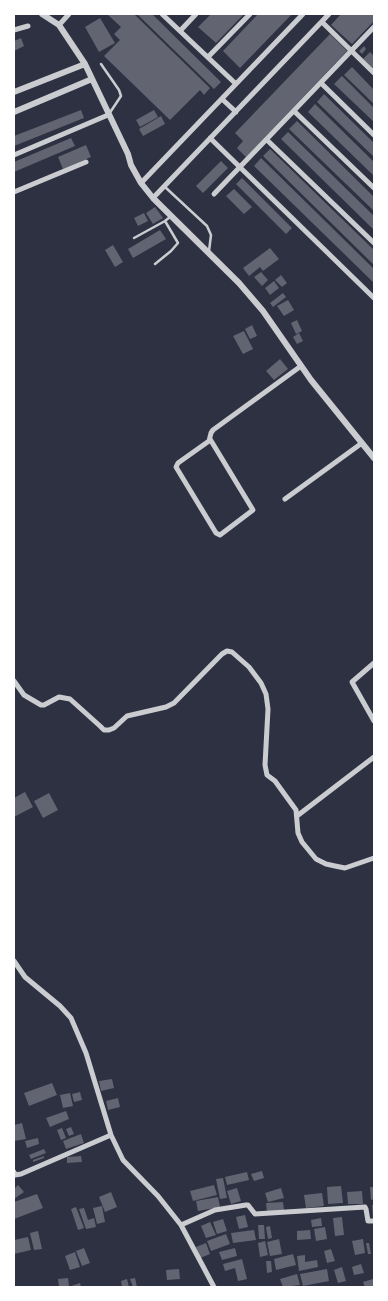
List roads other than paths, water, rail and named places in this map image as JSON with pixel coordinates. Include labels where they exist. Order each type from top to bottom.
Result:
[{"type":"street","points":[[42,14],[59,25],[85,64],[128,154],[131,166],[141,183],[153,198],[239,283],[263,311],[301,366],[374,458]]},
{"type":"street","points":[[59,25],[69,14]]},
{"type":"street","points":[[162,14],[236,84]]},
{"type":"street","points":[[180,31],[196,14]]},
{"type":"street","points":[[208,57],[250,14]]},
{"type":"street","points":[[141,183],[303,14]]},
{"type":"street","points":[[153,198],[329,14]]},
{"type":"street","points":[[322,22],[374,73]]},
{"type":"street","points":[[14,30],[28,26]]},
{"type":"street","points":[[214,194],[374,28]]},
{"type":"street","points":[[14,92],[85,64]]},
{"type":"street","points":[[14,112],[92,79]]},
{"type":"street","points":[[321,83],[374,134]]},
{"type":"street","points":[[222,99],[236,112]]},
{"type":"street","points":[[294,111],[374,188]]},
{"type":"street","points":[[14,155],[108,115]]},
{"type":"street","points":[[210,138],[374,298]]},
{"type":"street","points":[[267,140],[374,243]]},
{"type":"street","points":[[14,192],[86,162]]},
{"type":"street","points":[[210,439],[176,466],[216,533],[220,535],[253,510],[210,439],[211,433],[301,366]]},
{"type":"street","points":[[285,499],[362,443]]},
{"type":"street","points":[[14,681],[24,695],[41,705],[59,697],[70,699],[104,730],[109,730],[127,716],[166,707],[174,703],[222,654],[228,651],[232,652],[249,667],[261,683],[266,694],[268,709],[265,766],[267,775],[275,781],[296,810],[299,836],[316,859],[326,864],[345,868],[374,858]]},
{"type":"street","points":[[374,663],[352,682],[374,721]]},
{"type":"street","points":[[297,816],[374,757]]},
{"type":"street","points":[[14,961],[25,977],[60,1006],[70,1018],[79,1035],[94,1074],[111,1135],[123,1160],[158,1196],[181,1225],[214,1287]]},
{"type":"street","points":[[14,1172],[15,1175],[21,1174],[111,1135]]},
{"type":"street","points":[[181,1225],[216,1210],[246,1205],[255,1214],[364,1207],[368,1221],[374,1221]]},
{"type":"lane","points":[[100,64],[119,90],[121,96],[108,115]]},
{"type":"lane","points":[[165,187],[207,226],[211,235],[209,252]]},
{"type":"lane","points":[[134,238],[171,216]]},
{"type":"lane","points":[[154,264],[178,243],[165,221]]}]
